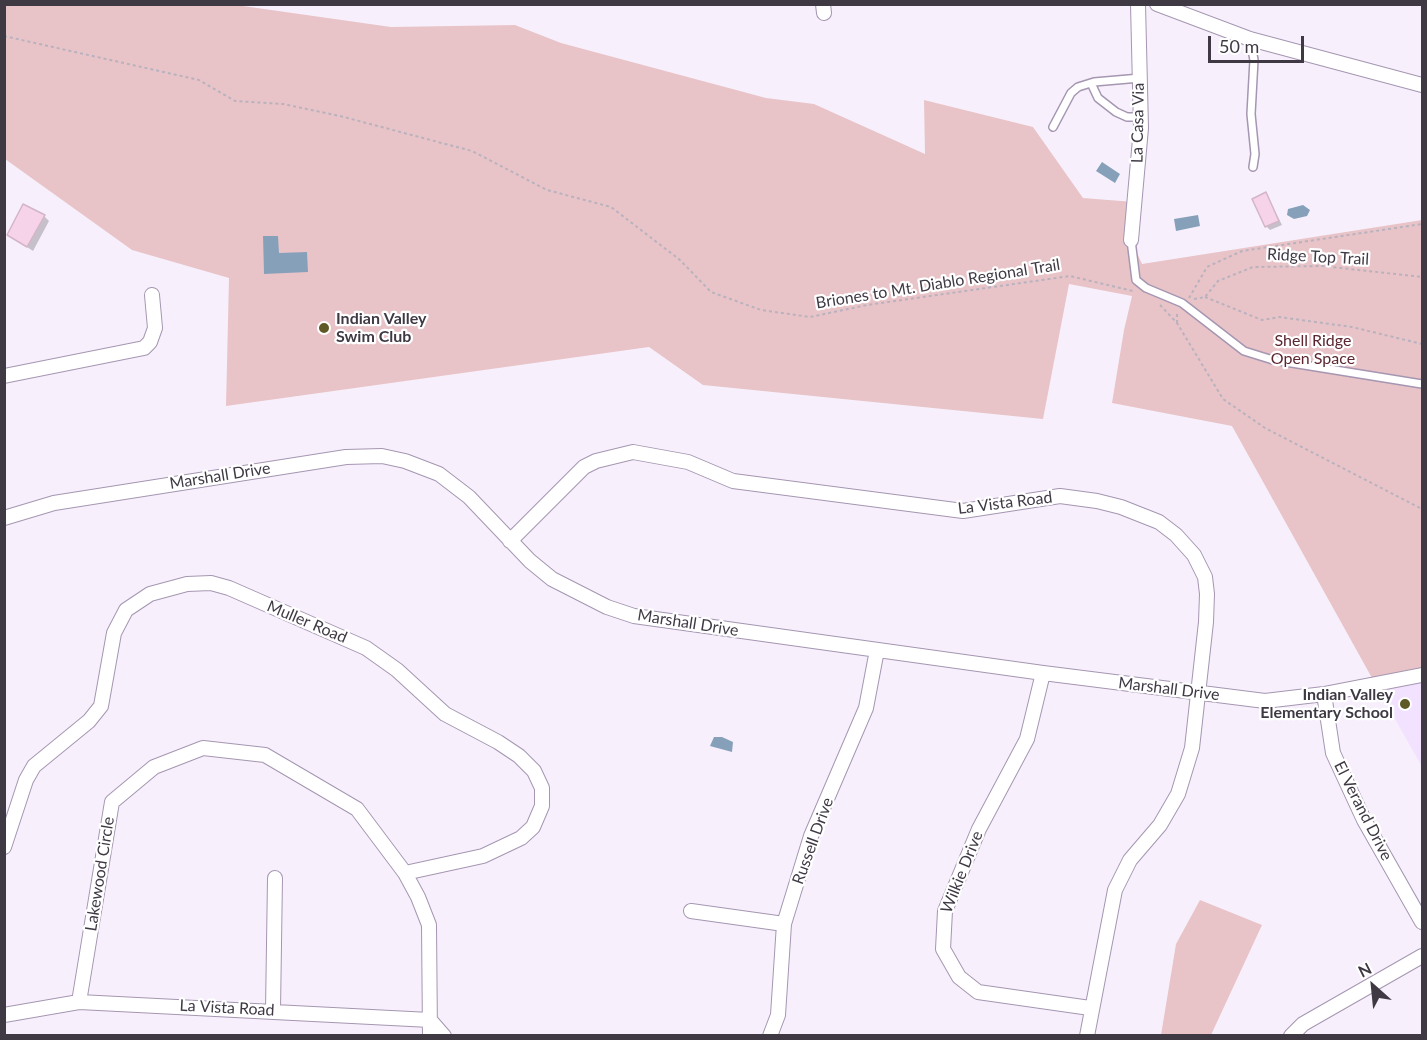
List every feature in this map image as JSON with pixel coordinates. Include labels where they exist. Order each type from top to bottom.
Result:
[{"type":"street","name":"La Casa Via","points":[[1131,240],[1141,117],[1138,4]]},
{"type":"street","points":[[1157,4],[1250,39],[1422,85]]},
{"type":"street","points":[[4,376],[144,348],[150,342],[155,328],[152,295]]},
{"type":"street","name":"La Vista Road","points":[[510,541],[584,468],[596,461],[633,452],[688,462],[733,481],[963,511],[1059,496],[1097,501],[1121,507],[1159,522],[1176,535],[1194,555],[1205,577],[1207,594],[1192,748],[1178,794],[1160,825],[1130,860],[1115,890],[1090,1008],[1087,1035]]},
{"type":"street","name":"Marshall Drive","points":[[4,518],[54,502],[365,455],[405,460],[439,474],[469,497],[510,541],[552,579],[607,607],[634,616],[1199,694],[1264,700],[1324,694],[1422,675]]},
{"type":"street","name":"Muller Road","points":[[4,848],[26,780],[34,766],[89,721],[101,706],[114,633],[126,610],[150,594],[187,584],[211,583],[229,588],[366,648],[397,670],[445,714],[498,742],[519,756],[534,771],[542,788],[542,806],[533,827],[521,838],[483,856],[405,873]]},
{"type":"street","name":"Russell Drive","points":[[770,1035],[778,1014],[784,924],[811,836],[866,708],[877,651]]},
{"type":"street","name":"Wilkie Drive","points":[[1043,673],[1027,740],[979,829],[945,911],[942,949],[958,977],[978,992],[1090,1008]]},
{"type":"street","name":"El Verand Drive","points":[[1324,694],[1333,753],[1364,820],[1422,922]]},
{"type":"street","name":"Lakewood Circle","points":[[79,1002],[112,802],[154,767],[203,748],[264,756],[357,809],[405,873],[429,925],[430,1035]]},
{"type":"street","points":[[273,1010],[275,878]]},
{"type":"street","points":[[691,911],[784,924]]},
{"type":"street","points":[[1291,1035],[1303,1024],[1422,956]]},
{"type":"street","name":"La Vista Road","points":[[4,1016],[79,1002],[273,1010],[430,1020]]},
{"type":"street","points":[[430,1020],[444,1035]]},
{"type":"lane","points":[[1250,39],[1254,60],[1251,114],[1255,154],[1253,167]]},
{"type":"lane","points":[[1053,128],[1071,93],[1083,84],[1140,78]]},
{"type":"lane","points":[[1091,82],[1098,98],[1116,112],[1127,117],[1141,117]]},
{"type":"lane","points":[[1131,240],[1133,269],[1137,280],[1146,288],[1185,301],[1244,351],[1256,356],[1422,384]]},
{"type":"path","name":"Briones to Mt. Diablo Regional Trail","points":[[4,36],[199,80],[235,100],[283,105],[340,116],[472,150],[547,190],[611,207],[680,260],[711,292],[761,310],[810,316],[867,305],[1070,276],[1140,294]]},
{"type":"path","points":[[1177,323],[1177,311],[1207,267],[1242,251],[1422,224]]},
{"type":"path","name":"Ridge Top Trail","points":[[1205,297],[1218,281],[1253,267],[1323,266],[1422,277]]},
{"type":"path","points":[[1185,301],[1205,297],[1262,320],[1279,316],[1352,327],[1422,344]]},
{"type":"path","points":[[1157,302],[1177,323],[1223,399],[1265,428],[1422,509]]},
{"type":"shaded area","name":"Indian Valley Elementary School","points":[[1422,672],[1422,767],[1372,678]]},
{"type":"green space","name":"Shell Ridge Open Space","points":[[229,4],[391,27],[515,25],[561,43],[766,98],[814,104],[925,154],[924,100],[1033,127],[1083,198],[1134,202],[1131,240],[1142,264],[1422,220],[1422,672],[1372,678],[1232,426],[1112,403],[1132,296],[1069,284],[1043,419],[703,385],[649,347],[226,406],[229,278],[132,250],[5,159],[4,5]]},
{"type":"green space","points":[[1200,900],[1262,925],[1211,1035],[1161,1035],[1176,944]]},
{"type":"water","points":[[1102,162],[1120,174],[1115,183],[1096,171]]},
{"type":"water","points":[[1303,205],[1310,210],[1307,216],[1294,219],[1287,215],[1288,209]]},
{"type":"water","points":[[1198,215],[1200,226],[1176,231],[1174,219]]},
{"type":"water","points":[[263,236],[278,236],[279,253],[307,252],[308,272],[264,274]]},
{"type":"water","points":[[714,737],[722,737],[733,742],[732,752],[710,746]]},
{"type":"building","points":[[1266,192],[1279,221],[1265,227],[1252,199]]},
{"type":"building","points":[[23,204],[45,215],[27,247],[7,235]]},
{"type":"place","name":"Indian Valley Swim Club","points":[[324,328]]},
{"type":"place","name":"Indian Valley Elementary School","points":[[1405,704]]}]
